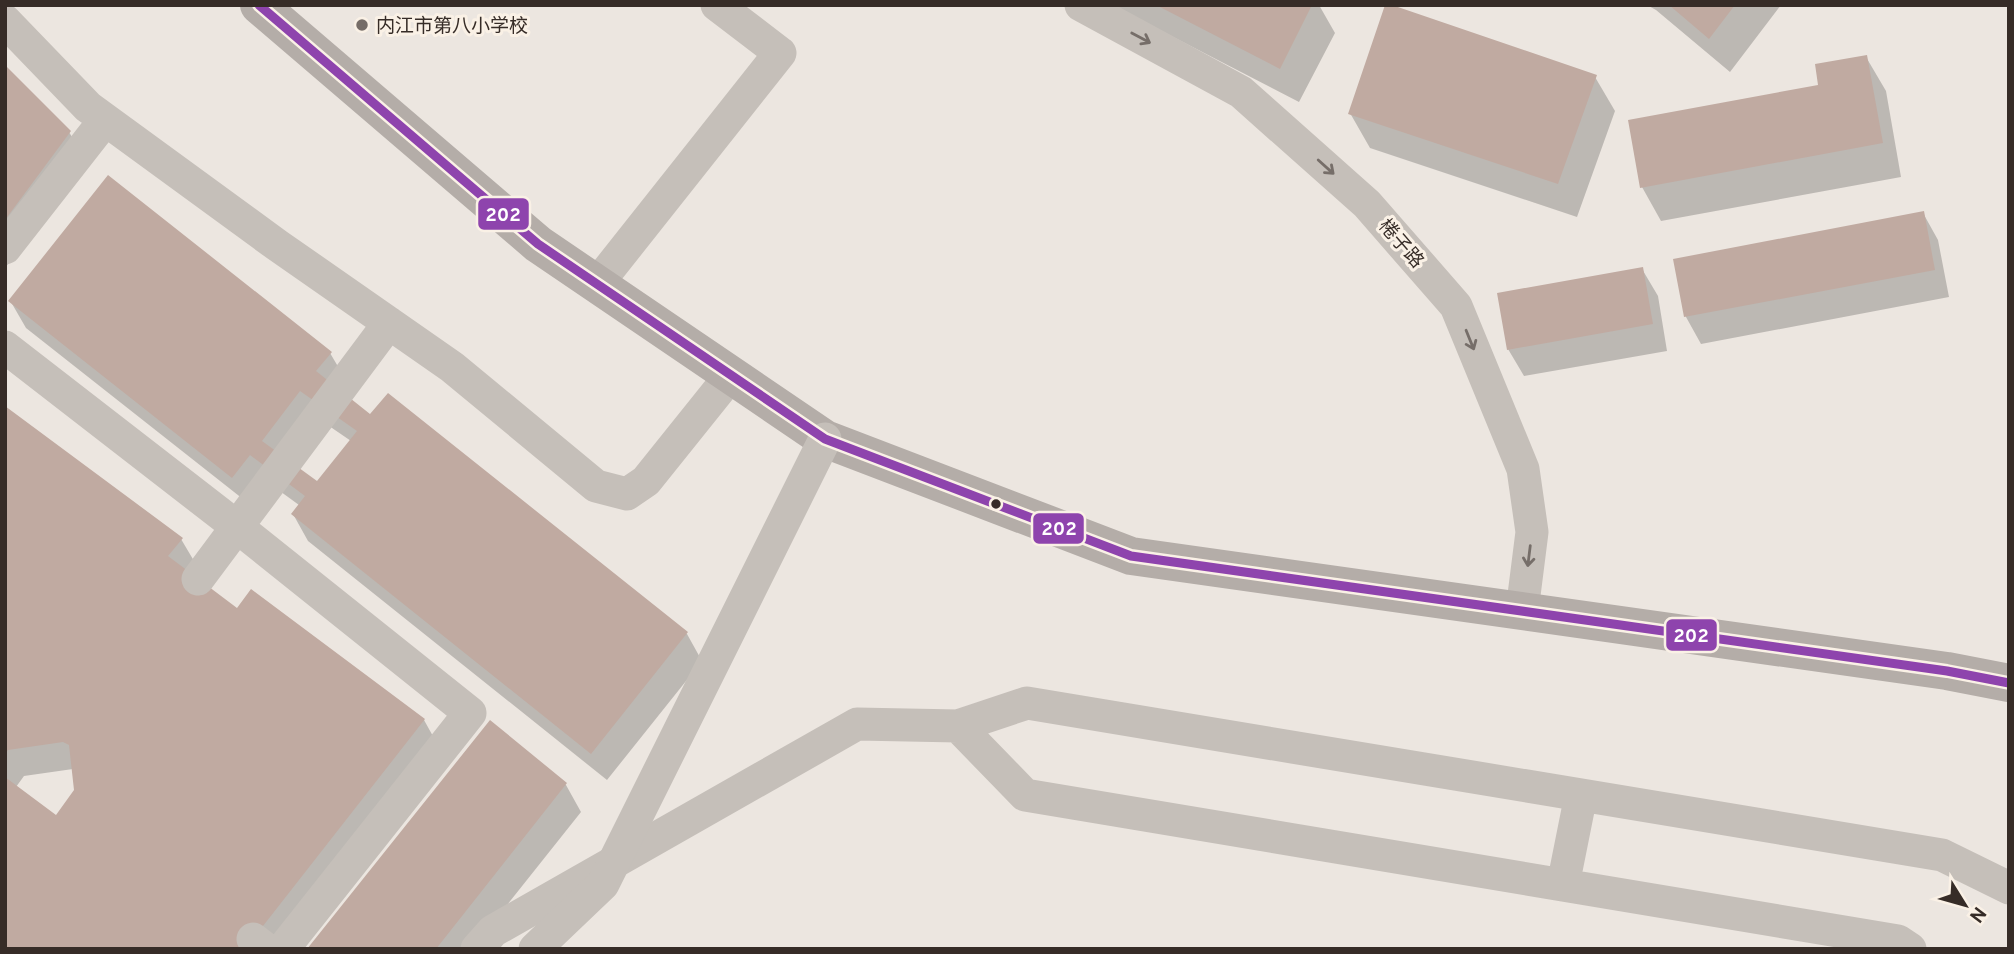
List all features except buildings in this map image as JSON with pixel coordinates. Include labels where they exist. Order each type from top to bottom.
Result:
[{"type":"main road","points":[[259,5],[538,243],[825,439],[1131,556],[1947,670],[2009,683]]},
{"type":"street","points":[[597,284],[780,53],[717,5]]},
{"type":"street","name":"棬子路","points":[[1081,5],[1241,92],[1367,204],[1456,306],[1523,469],[1532,532],[1522,611]]},
{"type":"street","points":[[5,21],[88,107],[452,367],[596,486],[628,494],[646,481],[731,375]]},
{"type":"street","points":[[5,248],[105,120]]},
{"type":"street","points":[[198,579],[389,323]]},
{"type":"street","points":[[5,348],[236,526],[470,713],[267,945]]},
{"type":"street","points":[[535,949],[603,884],[825,439]]},
{"type":"street","points":[[477,949],[493,931],[857,724],[958,726],[1027,703],[1942,855],[2009,888]]},
{"type":"street","points":[[958,726],[1025,795],[1898,941],[1910,949]]},
{"type":"street","points":[[1563,885],[1581,795]]},
{"type":"transit line","name":"202","points":[[259,5],[538,244],[825,439],[1131,556],[1947,671],[2009,683]]},
{"type":"place","name":"内江市第八小学校","points":[[362,25]]}]
